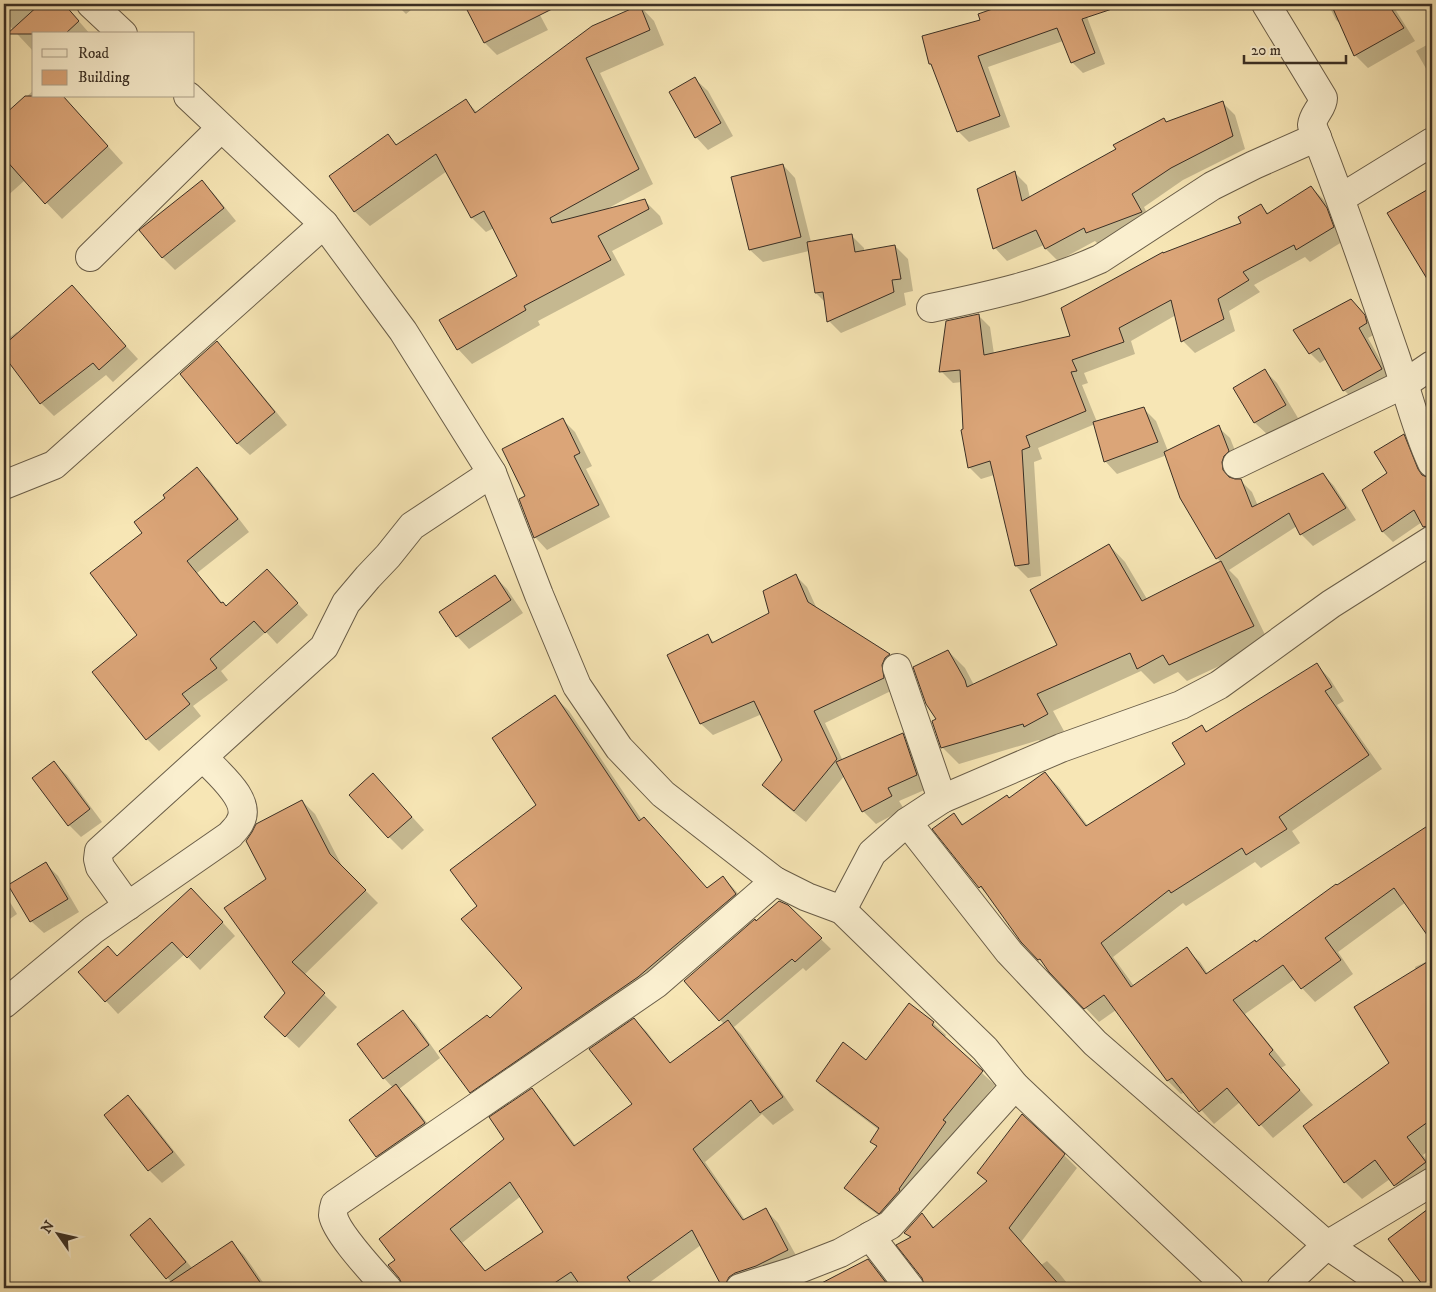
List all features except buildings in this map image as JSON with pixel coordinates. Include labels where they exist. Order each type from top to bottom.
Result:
[{"type":"street","points":[[91,4],[121,32]]},
{"type":"street","points":[[1266,4],[1323,98],[1323,104],[1312,120],[1312,125],[1341,198],[1400,371],[1418,432],[1432,463]]},
{"type":"street","points":[[190,98],[324,224],[403,331],[492,473],[539,595],[577,686],[619,748],[663,794],[775,881],[807,897],[842,910],[985,1049],[1015,1086],[1229,1288]]},
{"type":"street","points":[[90,257],[221,128]]},
{"type":"street","points":[[931,308],[990,296],[1085,266],[1212,186],[1317,137]]},
{"type":"street","points":[[1341,198],[1432,142]]},
{"type":"street","points":[[4,485],[54,465],[324,224]]},
{"type":"street","points":[[1238,464],[1404,384],[1432,365]]},
{"type":"street","points":[[128,906],[100,867],[99,851],[324,647],[346,603],[412,526],[492,473]]},
{"type":"street","points":[[842,910],[872,853],[907,822],[942,799],[1061,748],[1181,705],[1219,685],[1332,604],[1432,540]]},
{"type":"street","points":[[897,668],[942,799]]},
{"type":"street","points":[[4,1004],[93,930],[230,835],[241,821],[243,807],[237,794],[203,757]]},
{"type":"street","points":[[907,822],[1009,952],[1095,1043],[1327,1245],[1390,1288]]},
{"type":"street","points":[[387,1288],[343,1236],[333,1214],[335,1204],[656,984],[775,881]]},
{"type":"street","points":[[740,1288],[794,1271],[840,1253],[890,1225],[1015,1086]]},
{"type":"street","points":[[1281,1288],[1327,1245],[1432,1182]]},
{"type":"street","points":[[870,1236],[910,1288]]}]
